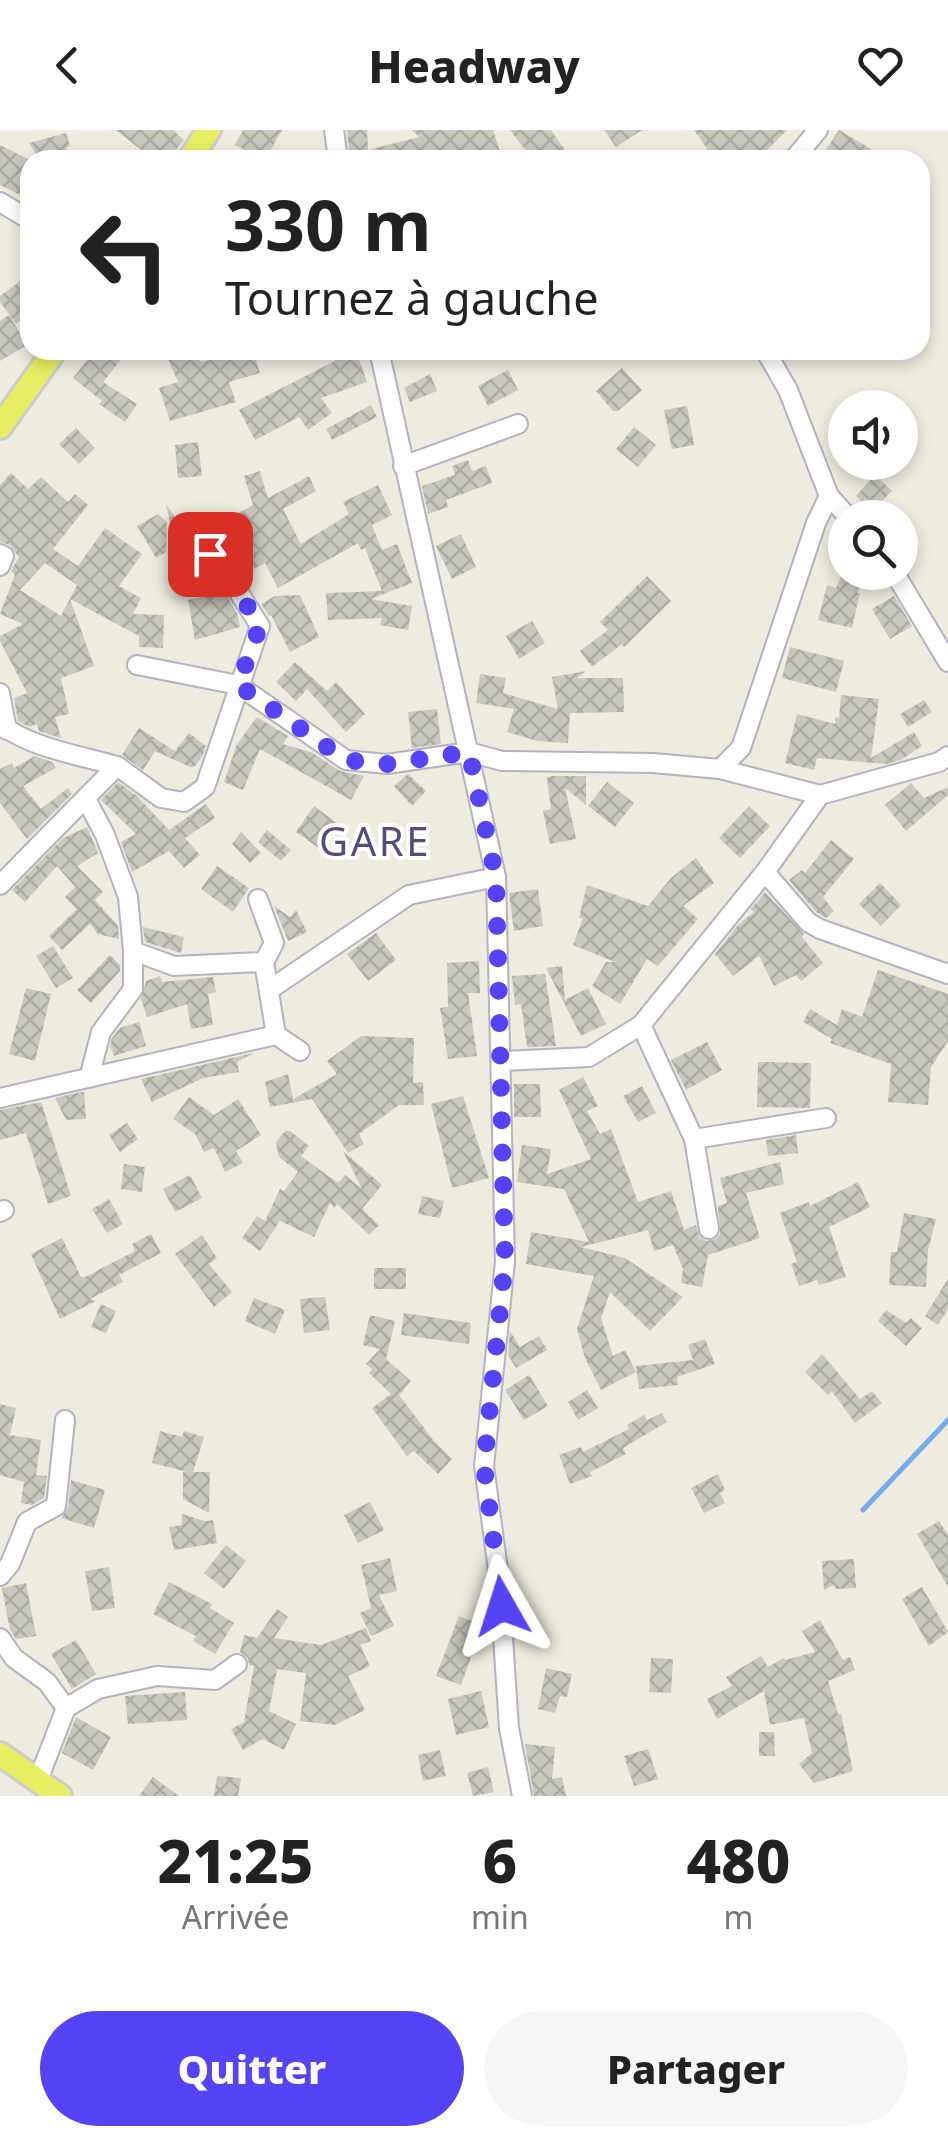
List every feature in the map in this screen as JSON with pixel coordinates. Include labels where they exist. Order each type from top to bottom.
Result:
[{"type":"main road","points":[[0,427],[49,360]]},
{"type":"main road","points":[[0,1754],[60,1796]]},
{"type":"street","points":[[801,150],[818,130]]},
{"type":"street","points":[[381,360],[496,877],[505,1261],[484,1466],[500,1577],[509,1728],[522,1796]]},
{"type":"street","points":[[771,360],[788,390],[834,500]]},
{"type":"street","points":[[404,466],[518,424]]},
{"type":"street","points":[[720,769],[742,748],[816,523],[830,496]]},
{"type":"street","points":[[0,693],[4,727],[46,746],[117,766],[162,798],[184,802],[205,787],[260,626],[224,569],[196,539]]},
{"type":"street","points":[[0,554],[4,556],[0,566]]},
{"type":"street","points":[[905,590],[948,662]]},
{"type":"street","points":[[137,666],[238,685],[346,760],[387,764],[469,752],[502,761],[654,763],[720,769],[820,795],[939,762],[948,756]]},
{"type":"street","points":[[0,885],[117,766]]},
{"type":"street","points":[[501,1061],[590,1058],[641,1025],[765,872],[820,795]]},
{"type":"street","points":[[86,799],[128,897],[133,951],[133,989],[101,1032],[89,1078]]},
{"type":"street","points":[[765,872],[808,922],[820,929],[948,974]]},
{"type":"street","points":[[269,990],[409,895],[496,877]]},
{"type":"street","points":[[258,898],[274,943],[264,962],[276,1035]]},
{"type":"street","points":[[133,951],[174,966],[264,962]]},
{"type":"street","points":[[641,1025],[694,1139],[709,1228]]},
{"type":"street","points":[[0,1098],[276,1035],[300,1051]]},
{"type":"street","points":[[694,1139],[826,1118]]},
{"type":"street","points":[[0,1576],[10,1564],[27,1522],[56,1506],[65,1420]]},
{"type":"street","points":[[0,1638],[14,1658],[47,1682],[66,1708]]},
{"type":"street","points":[[38,1780],[66,1708],[98,1688],[157,1676],[215,1680],[236,1664]]},
{"type":"building","points":[[116,130],[173,130],[184,140],[176,150],[141,150]]},
{"type":"building","points":[[243,130],[282,130],[271,150],[245,150],[235,145]]},
{"type":"building","points":[[347,130],[367,130],[368,150],[349,150]]},
{"type":"building","points":[[412,130],[493,130],[499,150],[368,150],[419,137]]},
{"type":"building","points":[[510,130],[551,130],[565,150],[525,150]]},
{"type":"building","points":[[604,130],[642,130],[616,147]]},
{"type":"building","points":[[694,130],[787,130],[767,150],[708,150]]},
{"type":"building","points":[[839,130],[871,149],[870,150],[826,150]]},
{"type":"building","points":[[66,133],[70,146],[67,150],[34,150],[29,143]]},
{"type":"building","points":[[0,145],[20,155],[20,195],[0,185]]},
{"type":"building","points":[[20,281],[20,321],[16,324],[0,302],[0,296]]},
{"type":"building","points":[[9,315],[20,333],[20,349],[0,361],[0,321]]},
{"type":"building","points":[[87,360],[121,360],[103,382],[137,404],[125,422],[99,404],[102,401],[73,378]]},
{"type":"building","points":[[168,360],[256,360],[260,373],[229,382],[236,402],[170,421],[159,388],[178,382]]},
{"type":"building","points":[[359,360],[367,382],[321,398],[332,413],[308,430],[299,417],[255,440],[239,410],[335,361]]},
{"type":"building","points":[[622,368],[642,390],[613,411],[596,391]]},
{"type":"building","points":[[508,370],[518,390],[488,406],[478,386]]},
{"type":"building","points":[[430,374],[437,391],[410,402],[404,388]]},
{"type":"building","points":[[371,405],[377,417],[332,440],[326,429]]},
{"type":"building","points":[[687,406],[694,445],[672,449],[664,410]]},
{"type":"building","points":[[634,427],[656,445],[638,467],[616,449]]},
{"type":"building","points":[[76,428],[95,448],[79,464],[59,444]]},
{"type":"building","points":[[198,442],[202,476],[178,478],[175,445]]},
{"type":"building","points":[[468,460],[472,471],[486,466],[492,483],[446,500],[448,507],[428,514],[422,486],[455,475],[452,466]]},
{"type":"building","points":[[260,471],[268,498],[309,476],[316,491],[283,509],[301,544],[349,514],[343,502],[378,485],[392,515],[372,525],[382,550],[397,544],[412,583],[371,599],[412,606],[408,630],[380,625],[382,618],[328,620],[326,593],[382,591],[365,548],[361,550],[358,543],[278,588],[265,563],[242,575],[214,526],[253,505],[244,476]]},
{"type":"building","points":[[11,473],[28,489],[41,477],[68,502],[75,494],[88,505],[53,549],[78,566],[105,528],[142,554],[119,586],[141,598],[133,614],[164,615],[163,648],[139,647],[139,636],[70,599],[94,666],[61,678],[69,714],[55,717],[61,738],[39,731],[37,724],[29,727],[18,721],[14,698],[27,693],[0,636],[23,624],[0,614],[15,575],[11,571],[19,557],[10,545],[0,542],[0,485]],"holes":[[[45,563],[77,585],[61,616],[20,590]]]},
{"type":"building","points":[[870,480],[880,480],[892,491],[883,500],[860,500],[856,496]]},
{"type":"building","points":[[166,504],[186,533],[184,542],[175,547]]},
{"type":"building","points":[[158,514],[167,522],[166,552],[156,558],[137,526]]},
{"type":"building","points":[[461,534],[476,567],[452,579],[436,546]]},
{"type":"building","points":[[647,576],[671,601],[624,647],[622,644],[592,667],[580,651],[608,630],[600,622]]},
{"type":"building","points":[[827,585],[828,590],[860,593],[852,628],[818,620]]},
{"type":"building","points":[[224,592],[237,613],[240,627],[195,640],[188,600]]},
{"type":"building","points":[[300,595],[319,637],[290,652],[261,604],[275,596]]},
{"type":"building","points":[[894,596],[912,626],[890,639],[872,609]]},
{"type":"building","points":[[532,621],[545,643],[519,659],[506,636]]},
{"type":"building","points":[[790,647],[844,661],[836,692],[782,678]]},
{"type":"building","points":[[295,662],[327,691],[336,682],[365,714],[346,732],[307,689],[296,701],[276,682]]},
{"type":"building","points":[[586,671],[577,678],[623,678],[624,712],[570,713],[568,743],[537,741],[507,732],[514,709],[476,703],[480,674],[506,678],[503,693],[558,709],[552,677]]},
{"type":"building","points":[[841,695],[879,699],[871,758],[914,732],[922,746],[901,760],[886,764],[817,758],[814,770],[785,763],[797,714],[835,724]]},
{"type":"building","points":[[924,700],[932,712],[908,727],[900,714]]},
{"type":"building","points":[[437,709],[441,744],[412,748],[408,712]]},
{"type":"building","points":[[257,717],[288,736],[283,744],[313,753],[340,771],[364,776],[351,800],[260,749],[243,790],[224,782],[237,744]]},
{"type":"building","points":[[139,728],[175,751],[189,733],[206,746],[194,767],[155,751],[143,770],[122,755]]},
{"type":"building","points":[[35,756],[52,762],[56,768],[23,786],[41,809],[68,788],[72,794],[27,839],[0,803],[0,769],[12,763],[14,768]]},
{"type":"building","points":[[408,774],[426,791],[412,806],[394,786]]},
{"type":"building","points":[[586,776],[586,805],[565,788],[576,839],[550,844],[543,811],[551,809],[547,778]]},
{"type":"building","points":[[118,782],[169,830],[206,804],[215,818],[185,838],[200,855],[184,868],[169,851],[132,872],[121,842],[136,834],[101,800]]},
{"type":"building","points":[[607,782],[634,803],[615,827],[588,806]]},
{"type":"building","points":[[911,783],[924,798],[948,787],[948,795],[906,831],[885,805]]},
{"type":"building","points":[[314,806],[338,824],[320,849],[296,832]]},
{"type":"building","points":[[749,806],[770,826],[740,858],[719,838]]},
{"type":"building","points":[[87,827],[98,853],[77,866],[103,892],[95,900],[118,926],[119,939],[98,934],[90,924],[62,950],[49,936],[77,909],[65,897],[75,887],[57,866],[25,902],[12,890],[63,838]]},
{"type":"building","points":[[267,830],[291,850],[281,861],[258,842]]},
{"type":"building","points":[[241,832],[261,853],[250,863],[232,844]]},
{"type":"building","points":[[831,840],[854,859],[823,897],[834,911],[826,918],[789,880],[802,870],[805,873]]},
{"type":"building","points":[[696,858],[714,883],[683,906],[698,919],[658,966],[647,959],[620,1004],[592,986],[606,962],[615,962],[573,945],[583,918],[579,918],[587,885],[648,906],[671,878]]},
{"type":"building","points":[[217,866],[249,888],[233,912],[201,889]]},
{"type":"building","points":[[880,883],[901,905],[881,926],[859,904]]},
{"type":"building","points":[[538,889],[543,926],[514,931],[509,893]]},
{"type":"building","points":[[765,892],[804,934],[802,937],[823,963],[801,981],[796,975],[774,986],[759,956],[733,976],[715,954],[754,912],[751,909]]},
{"type":"building","points":[[274,906],[290,917],[296,910],[307,932],[288,941]]},
{"type":"building","points":[[143,927],[184,937],[181,953],[145,942]]},
{"type":"building","points":[[376,933],[396,960],[368,981],[347,954]]},
{"type":"building","points":[[53,946],[73,978],[56,988],[36,956]]},
{"type":"building","points":[[110,955],[120,965],[120,971],[91,1003],[77,990]]},
{"type":"building","points":[[479,961],[480,993],[468,993],[477,1056],[448,1059],[440,1008],[448,1007],[447,963]]},
{"type":"building","points":[[562,966],[565,1000],[588,988],[606,1024],[581,1036],[546,968]]},
{"type":"building","points":[[878,970],[948,994],[948,1041],[931,1067],[928,1105],[888,1102],[891,1064],[830,1043],[832,1039],[803,1022],[810,1009],[837,1025],[842,1009],[862,1017]]},
{"type":"building","points":[[545,974],[556,1046],[527,1047],[521,1004],[515,1005],[512,976]]},
{"type":"building","points":[[160,976],[162,982],[213,977],[216,992],[208,994],[213,1025],[191,1029],[187,1004],[147,1017],[141,999],[146,981]]},
{"type":"building","points":[[26,988],[51,994],[35,1061],[9,1054]]},
{"type":"building","points":[[139,1022],[146,1046],[114,1056],[112,1038],[120,1028]]},
{"type":"building","points":[[361,1036],[414,1038],[413,1083],[423,1082],[424,1105],[399,1105],[359,1134],[364,1144],[348,1153],[312,1099],[270,1107],[265,1082],[288,1074],[293,1099],[337,1074],[327,1061]]},
{"type":"building","points":[[707,1042],[722,1070],[686,1090],[671,1060]]},
{"type":"building","points":[[254,1053],[237,1062],[239,1072],[203,1078],[152,1102],[141,1079]]},
{"type":"building","points":[[758,1062],[811,1063],[810,1108],[757,1107]]},
{"type":"building","points":[[583,1077],[598,1106],[587,1111],[600,1134],[611,1129],[638,1202],[671,1191],[684,1230],[696,1225],[699,1236],[706,1241],[720,1234],[718,1206],[727,1203],[720,1178],[780,1162],[784,1184],[746,1193],[760,1238],[708,1255],[702,1287],[681,1283],[683,1269],[673,1245],[654,1251],[648,1230],[581,1247],[625,1258],[683,1297],[650,1331],[610,1292],[601,1318],[613,1356],[625,1350],[636,1372],[601,1390],[585,1358],[577,1329],[594,1276],[526,1264],[531,1232],[589,1242],[564,1189],[517,1182],[522,1145],[551,1149],[547,1174],[591,1159],[559,1090]]},
{"type":"building","points":[[514,1084],[540,1084],[541,1117],[514,1117]]},
{"type":"building","points":[[642,1086],[656,1113],[638,1122],[623,1096]]},
{"type":"building","points":[[84,1092],[86,1119],[66,1120],[55,1098]]},
{"type":"building","points":[[463,1096],[489,1178],[452,1188],[431,1104]]},
{"type":"building","points":[[189,1097],[214,1115],[238,1099],[261,1135],[236,1151],[243,1163],[225,1172],[214,1148],[204,1152],[195,1134],[173,1119]]},
{"type":"building","points":[[41,1102],[71,1196],[48,1204],[26,1133],[0,1140],[0,1110]]},
{"type":"building","points":[[127,1123],[138,1139],[120,1152],[109,1135]]},
{"type":"building","points":[[285,1131],[309,1146],[301,1156],[335,1181],[345,1175],[362,1189],[343,1151],[382,1185],[362,1209],[379,1225],[369,1235],[337,1204],[334,1208],[330,1203],[314,1237],[280,1221],[260,1251],[242,1238],[257,1216],[265,1221],[280,1189],[284,1191],[298,1172],[279,1157],[276,1142]]},
{"type":"building","points":[[796,1135],[798,1153],[768,1156],[766,1140]]},
{"type":"building","points":[[124,1164],[145,1167],[142,1192],[121,1189]]},
{"type":"building","points":[[190,1175],[202,1198],[175,1212],[163,1189]]},
{"type":"building","points":[[858,1182],[870,1207],[829,1227],[846,1277],[799,1286],[791,1264],[797,1262],[780,1213],[809,1202],[810,1206]]},
{"type":"building","points":[[422,1196],[444,1201],[440,1218],[418,1214]]},
{"type":"building","points":[[109,1199],[123,1224],[107,1233],[92,1209]]},
{"type":"building","points":[[904,1213],[936,1219],[928,1250],[926,1287],[889,1285],[891,1252],[897,1252]]},
{"type":"building","points":[[151,1234],[161,1253],[119,1275],[123,1282],[90,1299],[96,1301],[60,1319],[31,1254],[62,1238],[81,1277],[85,1277],[135,1251],[132,1244]]},
{"type":"building","points":[[202,1235],[217,1258],[209,1264],[232,1292],[214,1307],[175,1254]]},
{"type":"building","points":[[374,1268],[406,1268],[406,1289],[374,1289]]},
{"type":"building","points":[[948,1279],[948,1309],[938,1325],[925,1316]]},
{"type":"building","points":[[325,1297],[330,1330],[304,1333],[300,1299]]},
{"type":"building","points":[[254,1298],[285,1310],[275,1334],[245,1321]]},
{"type":"building","points":[[101,1304],[116,1311],[106,1333],[91,1327]]},
{"type":"building","points":[[886,1310],[906,1323],[911,1318],[922,1328],[906,1346],[878,1321]]},
{"type":"building","points":[[404,1313],[471,1323],[469,1344],[401,1335]]},
{"type":"building","points":[[370,1315],[395,1321],[386,1359],[411,1381],[399,1395],[452,1459],[438,1474],[414,1451],[407,1456],[372,1408],[391,1394],[369,1373],[372,1369],[366,1364],[380,1349],[363,1345]]},
{"type":"building","points":[[510,1331],[520,1347],[539,1336],[547,1350],[516,1368],[508,1355]]},
{"type":"building","points":[[705,1339],[715,1364],[677,1377],[678,1385],[639,1389],[636,1366],[693,1360],[688,1345]]},
{"type":"building","points":[[822,1354],[860,1399],[872,1391],[882,1403],[855,1423],[832,1391],[828,1395],[805,1372]]},
{"type":"building","points":[[529,1375],[548,1406],[524,1420],[505,1390]]},
{"type":"building","points":[[587,1390],[598,1408],[578,1420],[568,1402]]},
{"type":"building","points":[[0,1404],[16,1408],[10,1435],[41,1440],[36,1475],[47,1476],[44,1498],[32,1505],[21,1503],[24,1482],[0,1475]]},
{"type":"building","points":[[662,1413],[667,1422],[623,1448],[626,1454],[590,1472],[592,1476],[570,1484],[559,1455],[581,1447],[583,1452],[629,1429],[627,1425],[644,1415],[647,1420]]},
{"type":"building","points":[[160,1431],[182,1437],[184,1431],[204,1437],[193,1472],[210,1472],[209,1513],[183,1499],[183,1472],[187,1472],[152,1463]]},
{"type":"building","points":[[718,1474],[725,1490],[720,1493],[725,1503],[704,1513],[691,1488]]},
{"type":"building","points":[[71,1480],[105,1490],[94,1528],[61,1518],[68,1508]]},
{"type":"building","points":[[370,1502],[384,1530],[358,1543],[344,1515]]},
{"type":"building","points":[[182,1514],[213,1520],[217,1543],[174,1550],[169,1527],[182,1525]]},
{"type":"building","points":[[939,1521],[948,1535],[948,1587],[917,1534]]},
{"type":"building","points":[[226,1545],[246,1561],[224,1589],[204,1573]]},
{"type":"building","points":[[390,1558],[397,1591],[379,1595],[394,1626],[371,1636],[360,1613],[371,1608],[361,1565]]},
{"type":"building","points":[[854,1559],[856,1588],[836,1589],[834,1585],[824,1590],[822,1561]]},
{"type":"building","points":[[109,1567],[115,1608],[92,1611],[85,1571]]},
{"type":"building","points":[[169,1582],[212,1604],[210,1608],[234,1623],[215,1654],[193,1641],[196,1636],[153,1614]]},
{"type":"building","points":[[26,1583],[36,1636],[16,1639],[10,1630],[2,1588]]},
{"type":"building","points":[[922,1587],[948,1632],[929,1646],[902,1599]]},
{"type":"building","points":[[277,1609],[288,1617],[274,1638],[321,1645],[366,1628],[371,1641],[360,1645],[370,1666],[348,1676],[365,1710],[335,1725],[300,1721],[306,1673],[277,1669],[269,1711],[296,1724],[284,1750],[263,1739],[243,1750],[231,1729],[244,1722],[254,1666],[240,1652],[244,1635],[257,1638]]},
{"type":"building","points":[[459,1616],[483,1625],[461,1685],[436,1676]]},
{"type":"building","points":[[820,1620],[843,1660],[850,1657],[855,1670],[828,1681],[841,1714],[853,1771],[814,1783],[799,1764],[812,1753],[804,1718],[770,1725],[764,1691],[717,1719],[707,1699],[732,1686],[726,1677],[761,1656],[768,1667],[784,1658],[815,1652],[802,1631]]},
{"type":"building","points":[[76,1640],[96,1674],[72,1689],[51,1654]]},
{"type":"building","points":[[651,1658],[673,1659],[671,1693],[649,1692]]},
{"type":"building","points":[[546,1668],[572,1674],[567,1697],[560,1696],[555,1713],[538,1709]]},
{"type":"building","points":[[481,1691],[489,1727],[456,1735],[448,1699]]},
{"type":"building","points":[[185,1692],[187,1720],[128,1724],[125,1696]]},
{"type":"building","points":[[76,1717],[111,1737],[93,1770],[62,1753]]},
{"type":"building","points":[[759,1732],[774,1732],[775,1756],[759,1756]]},
{"type":"building","points":[[525,1744],[555,1747],[552,1779],[562,1777],[566,1796],[534,1796]]},
{"type":"building","points":[[648,1749],[658,1779],[634,1786],[624,1756]]},
{"type":"building","points":[[440,1750],[446,1776],[423,1781],[418,1755]]},
{"type":"building","points":[[488,1767],[494,1792],[473,1796],[467,1773]]},
{"type":"building","points":[[217,1776],[241,1778],[238,1796],[214,1796]]},
{"type":"building","points":[[153,1777],[179,1796],[139,1796]]},
{"type":"waterway","points":[[863,1510],[948,1420]]},
{"type":"district","name":"GARE","points":[[375,842]]},
{"type":"route","points":[[210,554],[260,626],[238,685],[346,760],[387,764],[469,752],[496,877],[505,1261],[484,1466],[502,1606]]}]
